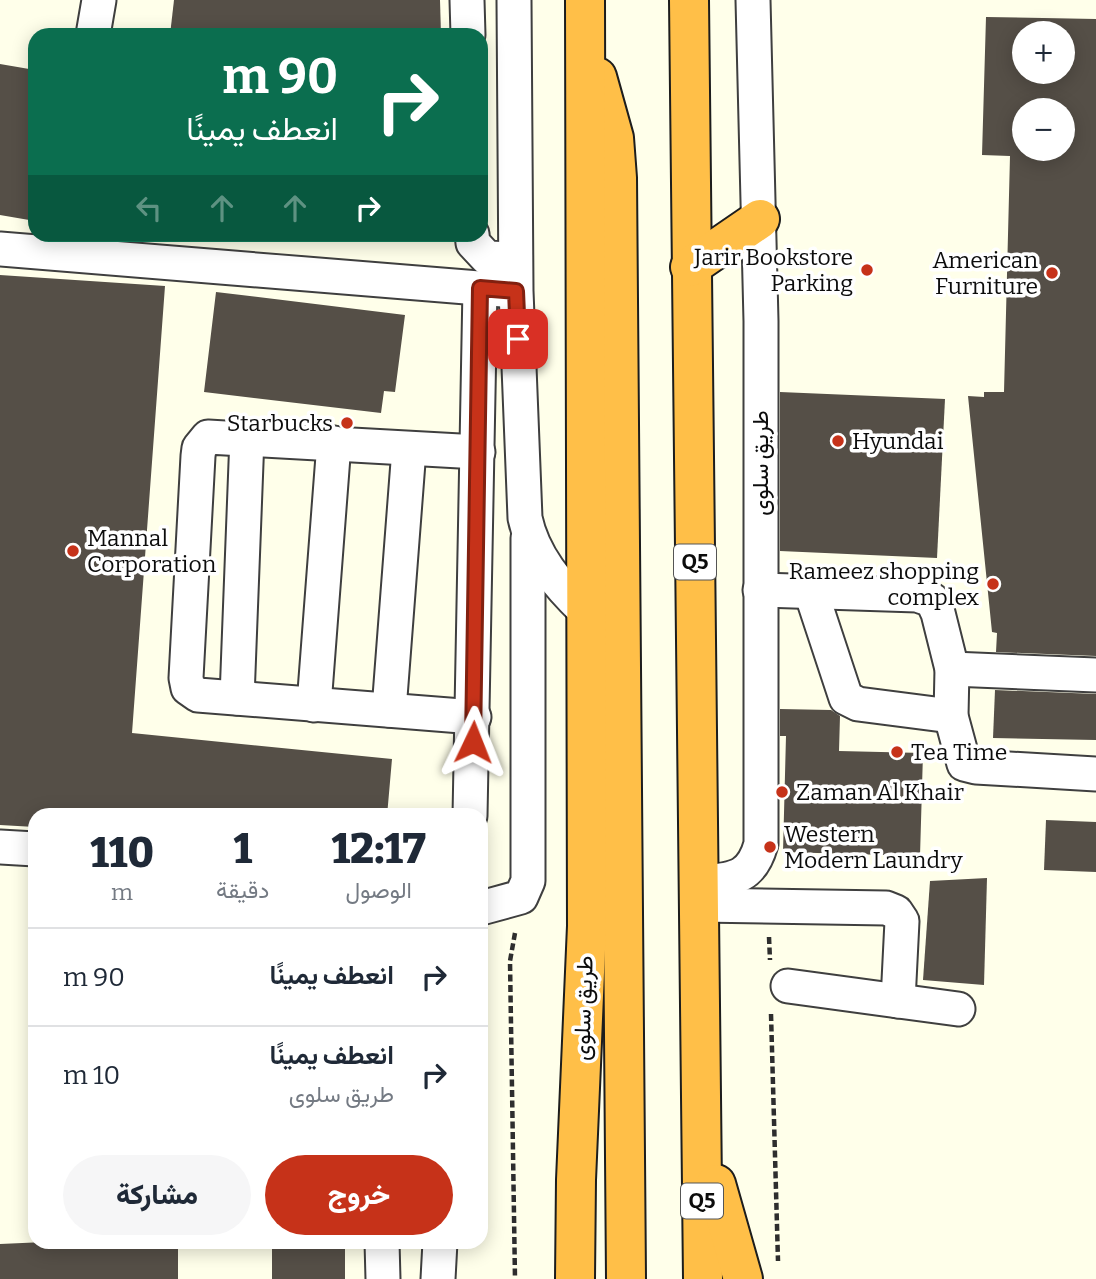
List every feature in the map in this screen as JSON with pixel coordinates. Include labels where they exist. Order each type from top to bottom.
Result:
[{"type":"highway","name":"طريق سلوى","points":[[576,1279],[576,1180],[587,926],[585,0]]},
{"type":"highway","name":"Q5","points":[[689,0],[703,1279]]},
{"type":"highway","points":[[584,53],[600,84],[607,106],[617,178],[626,1279]]},
{"type":"highway","points":[[690,267],[760,219]]},
{"type":"highway","points":[[701,1124],[761,1274]]},
{"type":"highway","points":[[552,1279],[576,1180]]},
{"type":"street","points":[[94,28],[99,0]]},
{"type":"street","points":[[467,0],[468,28]]},
{"type":"street","points":[[488,906],[521,897],[528,881],[528,532],[520,411],[516,275],[514,0]]},
{"type":"street","name":"طريق سلوى","points":[[699,894],[748,871],[757,860],[761,844],[760,219],[753,0]]},
{"type":"street","points":[[473,242],[487,258],[516,275]]},
{"type":"street","points":[[0,249],[480,288],[516,275]]},
{"type":"street","points":[[470,808],[480,288]]},
{"type":"street","points":[[478,411],[520,411]]},
{"type":"street","points":[[474,717],[314,705],[192,692],[186,678],[199,448],[208,437],[478,453]]},
{"type":"street","points":[[237,698],[247,438]]},
{"type":"street","points":[[314,705],[334,443]]},
{"type":"street","points":[[389,710],[409,449]]},
{"type":"street","points":[[528,532],[554,577],[586,611]]},
{"type":"street","points":[[760,590],[918,595],[932,600],[938,612],[952,669],[951,716],[960,759],[969,766],[1096,774]]},
{"type":"street","points":[[811,592],[846,698],[858,704],[951,716]]},
{"type":"street","points":[[952,669],[1096,674]]},
{"type":"street","points":[[0,847],[28,849]]},
{"type":"street","points":[[699,894],[769,908],[886,908],[896,912],[902,921],[898,1001]]},
{"type":"street","points":[[776,984],[958,1009]]},
{"type":"street","points":[[382,1249],[383,1279]]},
{"type":"street","points":[[438,1279],[440,1249]]},
{"type":"path","points":[[515,1279],[510,961],[521,897]]},
{"type":"path","points":[[761,1274],[776,984],[769,908]]},
{"type":"building","points":[[174,0],[440,0],[441,28],[171,28]]},
{"type":"building","points":[[986,17],[1096,19],[1096,656],[996,652],[997,633],[992,632],[968,396],[984,397],[984,392],[1004,392],[1010,156],[982,155]]},
{"type":"building","points":[[0,64],[28,69],[28,220],[0,215]]},
{"type":"building","name":"Mannal Corporation","points":[[0,275],[165,286],[132,733],[392,759],[388,808],[28,808],[28,827],[0,825]]},
{"type":"building","points":[[216,292],[405,315],[395,392],[384,391],[381,413],[204,392]]},
{"type":"building","points":[[780,392],[945,399],[937,558],[780,551]]},
{"type":"building","points":[[995,690],[1096,694],[1096,740],[993,738]]},
{"type":"building","points":[[780,709],[831,710],[840,716],[839,751],[923,753],[920,856],[783,852],[786,736],[780,736]]},
{"type":"building","points":[[1046,820],[1096,822],[1096,872],[1044,870]]},
{"type":"building","points":[[987,878],[984,985],[923,980],[930,881]]},
{"type":"building","points":[[28,1243],[28,1249],[178,1249],[178,1279],[0,1279],[0,1244]]},
{"type":"building","points":[[272,1249],[345,1249],[345,1279],[272,1279]]},
{"type":"place","name":"Jarir Bookstore Parking","points":[[867,270]]},
{"type":"place","name":"American Furniture","points":[[1052,273]]},
{"type":"place","name":"Starbucks","points":[[347,423]]},
{"type":"place","name":"Hyundai","points":[[838,441]]},
{"type":"place","name":"Mannal Corporation","points":[[73,551]]},
{"type":"place","name":"Rameez shopping complex","points":[[993,584]]},
{"type":"place","name":"Tea Time","points":[[897,752]]},
{"type":"place","name":"Zaman Al Khair","points":[[782,792]]},
{"type":"place","name":"Western Modern Laundry","points":[[770,847]]},
{"type":"route","points":[[473,742],[480,288],[516,291],[518,339]]}]
